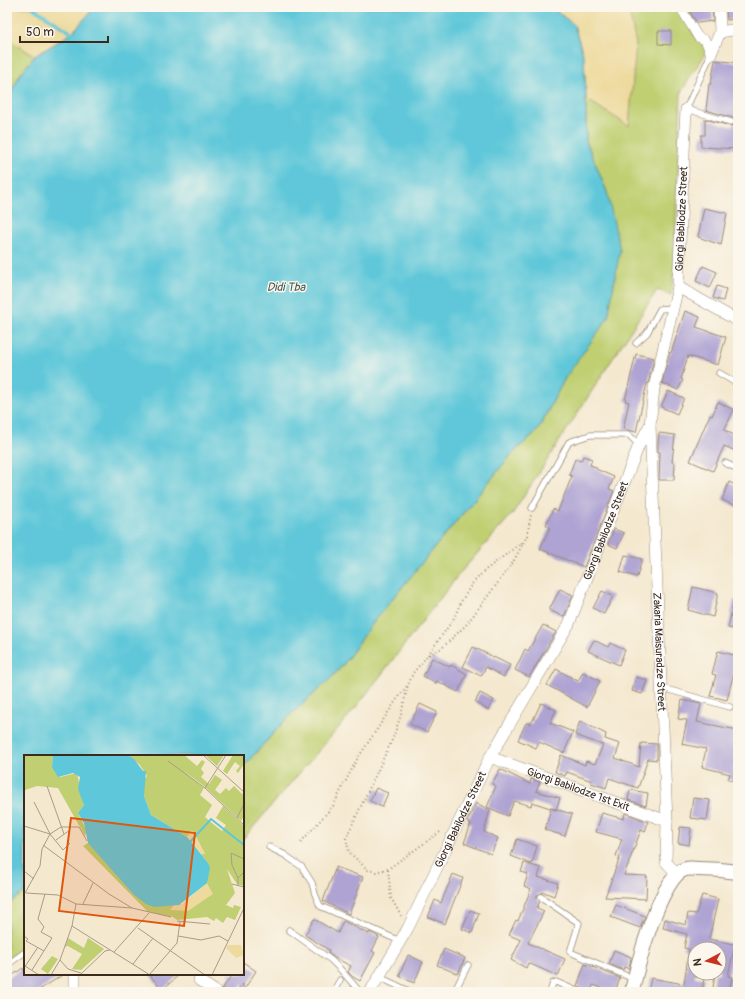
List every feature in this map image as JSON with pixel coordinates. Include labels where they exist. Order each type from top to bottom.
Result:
[{"type":"street","points":[[680,7],[698,38],[705,40],[711,54]]},
{"type":"street","points":[[719,7],[720,32],[738,29]]},
{"type":"street","name":"Giorgi Babilodze Street","points":[[711,54],[720,32]]},
{"type":"street","name":"Giorgi Babilodze Street","points":[[370,992],[408,928],[490,757],[569,624],[639,445],[650,425],[654,388],[678,287],[686,109]]},
{"type":"street","points":[[678,287],[738,321]]},
{"type":"street","name":"Zakaria Maisuradze Street","points":[[650,425],[667,821],[666,862],[677,874]]},
{"type":"street","name":"Giorgi Babilodze 1st Exit","points":[[490,757],[667,821]]},
{"type":"street","points":[[633,985],[653,918],[665,890],[677,874],[686,869],[738,872]]},
{"type":"street","points":[[75,975],[75,992]]},
{"type":"street","points":[[199,980],[216,992]]},
{"type":"lane","name":"Giorgi Babilodze Street","points":[[686,109],[711,54]]},
{"type":"lane","points":[[686,109],[731,122]]},
{"type":"lane","points":[[636,343],[647,333],[660,309],[673,308]]},
{"type":"lane","points":[[719,373],[738,384]]},
{"type":"lane","points":[[532,508],[569,442],[590,435],[629,435],[639,445]]},
{"type":"lane","points":[[725,463],[738,469]]},
{"type":"lane","points":[[662,688],[730,707]]},
{"type":"lane","points":[[269,847],[285,854],[302,866],[312,884],[314,894],[320,906],[400,941]]},
{"type":"lane","points":[[541,897],[579,923],[570,952],[633,985]]},
{"type":"lane","points":[[289,930],[331,960],[342,970],[360,992]]},
{"type":"lane","points":[[7,965],[24,953]]},
{"type":"lane","points":[[454,992],[468,965]]},
{"type":"lane","points":[[379,977],[411,992]]},
{"type":"lane","points":[[332,992],[340,980]]},
{"type":"lane","points":[[550,992],[553,983],[556,982],[579,992]]},
{"type":"path","points":[[427,656],[442,648],[466,625],[512,564],[525,540],[532,508]]},
{"type":"path","points":[[442,831],[388,869],[376,872],[368,870],[349,852],[346,838],[402,716],[408,685],[413,673],[453,620],[462,600],[472,584],[484,571],[525,540]]},
{"type":"path","points":[[301,842],[333,806],[356,761],[408,685]]},
{"type":"path","points":[[388,869],[391,898],[408,928]]},
{"type":"green space","points":[[551,7],[689,7],[706,53],[681,92],[674,271],[671,295],[657,290],[513,513],[459,574],[357,706],[244,838],[244,766],[290,715],[326,683],[343,665],[375,620],[510,456],[538,430],[565,378],[607,192],[586,141],[584,58],[574,25]]},
{"type":"green space","points":[[7,39],[35,56],[21,73],[7,100]]},
{"type":"green space","points":[[24,893],[24,948],[7,960],[7,905]]},
{"type":"sand","points":[[7,7],[95,7],[72,33],[35,56],[7,39]]},
{"type":"sand","points":[[551,7],[628,7],[636,44],[629,126],[586,99],[584,58],[574,25]]},
{"type":"water","name":"Didi Tba","points":[[95,7],[551,7],[574,25],[584,58],[586,141],[607,192],[620,250],[608,318],[565,378],[538,430],[510,456],[375,620],[343,665],[326,683],[290,715],[244,766],[244,755],[24,755],[24,893],[7,905],[7,100],[21,73],[35,56],[72,33]]},
{"type":"building","points":[[691,7],[712,7],[713,21],[697,23],[691,14]]},
{"type":"building","points":[[726,7],[735,7],[736,19],[727,20]]},
{"type":"building","points":[[658,31],[671,31],[671,45],[658,44]]},
{"type":"building","points":[[715,60],[738,63],[738,149],[701,147],[701,135],[705,135],[705,119],[730,126],[734,125],[735,123],[733,118],[706,110],[709,84],[711,84]]},
{"type":"building","points":[[704,208],[727,213],[721,245],[698,237]]},
{"type":"building","points":[[703,266],[717,272],[710,288],[696,281]]},
{"type":"building","points":[[717,286],[726,289],[723,301],[713,298]]},
{"type":"building","points":[[685,311],[700,317],[696,327],[726,337],[718,365],[688,356],[681,379],[683,380],[678,390],[662,383],[670,352],[671,353]]},
{"type":"building","points":[[636,354],[654,358],[636,432],[623,429],[629,402],[625,401]]},
{"type":"building","points":[[668,391],[684,398],[677,414],[661,407]]},
{"type":"building","points":[[718,402],[734,410],[724,430],[738,437],[738,452],[724,446],[713,471],[690,461],[707,421],[710,415],[712,416]]},
{"type":"building","points":[[659,433],[675,435],[672,462],[675,463],[674,480],[659,480]]},
{"type":"building","points":[[583,456],[592,459],[590,465],[614,477],[609,489],[614,491],[584,567],[540,549],[550,527],[546,525],[553,509],[558,511],[572,476],[569,475],[575,459],[581,461]]},
{"type":"building","points":[[729,482],[738,486],[738,507],[722,500]]},
{"type":"building","points":[[614,529],[624,533],[617,548],[608,544]]},
{"type":"building","points":[[625,555],[642,559],[637,577],[620,572]]},
{"type":"building","points":[[693,587],[718,593],[713,617],[688,610]]},
{"type":"building","points":[[560,589],[573,595],[564,617],[549,610]]},
{"type":"building","points":[[602,591],[613,596],[604,614],[593,608]]},
{"type":"building","points":[[734,600],[738,601],[738,630],[728,628]]},
{"type":"building","points":[[543,625],[556,632],[529,677],[515,670],[525,649],[528,651]]},
{"type":"building","points":[[594,640],[608,647],[610,643],[625,650],[619,665],[588,651]]},
{"type":"building","points":[[473,647],[510,665],[504,677],[486,667],[481,676],[463,667]]},
{"type":"building","points":[[718,651],[738,656],[727,700],[710,696],[716,675],[712,674]]},
{"type":"building","points":[[432,658],[450,667],[451,665],[467,674],[458,692],[437,681],[436,683],[423,676]]},
{"type":"building","points":[[556,669],[578,681],[583,672],[600,681],[587,707],[547,685]]},
{"type":"building","points":[[636,677],[647,680],[642,694],[632,691]]},
{"type":"building","points":[[480,693],[494,700],[488,710],[475,702]]},
{"type":"building","points":[[682,700],[701,704],[697,722],[738,730],[738,782],[728,779],[730,774],[702,767],[706,749],[682,744],[687,720],[678,719]]},
{"type":"building","points":[[541,703],[556,710],[550,723],[573,732],[564,753],[539,742],[536,748],[518,740],[526,723],[531,724]]},
{"type":"building","points":[[420,704],[437,712],[427,732],[410,724]]},
{"type":"building","points":[[580,721],[606,734],[605,739],[620,744],[615,758],[639,767],[641,743],[657,744],[657,760],[648,759],[638,788],[609,778],[606,788],[567,772],[565,776],[555,772],[561,755],[585,765],[586,761],[595,764],[603,745],[575,735]]},
{"type":"building","points":[[500,769],[530,784],[531,779],[540,782],[536,791],[560,798],[556,810],[532,802],[531,806],[514,801],[508,816],[487,807],[496,786],[492,784]]},
{"type":"building","points":[[376,788],[388,793],[382,807],[370,801]]},
{"type":"building","points":[[630,790],[648,793],[646,806],[628,800]]},
{"type":"building","points":[[693,798],[710,800],[707,820],[690,818]]},
{"type":"building","points":[[476,803],[490,810],[484,832],[498,838],[491,854],[464,843],[471,824],[467,822]]},
{"type":"building","points":[[551,808],[572,814],[565,836],[545,830]]},
{"type":"building","points":[[602,813],[624,819],[625,813],[648,822],[645,832],[641,830],[624,875],[647,876],[646,899],[605,897],[620,857],[616,856],[622,839],[596,832]]},
{"type":"building","points":[[680,827],[691,828],[689,845],[678,843]]},
{"type":"building","points":[[517,839],[537,846],[532,864],[511,856]]},
{"type":"building","points":[[524,863],[541,868],[538,877],[558,883],[554,896],[544,892],[537,895],[537,898],[540,901],[537,908],[544,911],[528,943],[565,959],[558,976],[528,963],[526,968],[511,960],[521,940],[509,935],[516,920],[518,921],[531,889],[524,886],[528,874],[521,872]]},
{"type":"building","points":[[336,867],[363,877],[349,914],[323,901]]},
{"type":"building","points":[[453,874],[463,878],[445,924],[428,917],[435,900],[441,903]]},
{"type":"building","points":[[702,895],[718,899],[709,939],[719,941],[687,941],[687,949],[684,948],[687,934],[663,928],[665,919],[686,925],[688,913],[696,914]]},
{"type":"building","points":[[616,905],[645,916],[640,928],[611,917]]},
{"type":"building","points":[[470,910],[479,913],[472,933],[462,929]]},
{"type":"building","points":[[314,919],[338,933],[343,921],[369,934],[369,932],[379,937],[372,951],[375,953],[360,981],[348,972],[351,966],[335,958],[328,953],[329,950],[305,935]]},
{"type":"building","points":[[727,943],[738,945],[737,949],[734,949],[728,976],[732,977],[729,991],[713,988],[714,981],[727,981]]},
{"type":"building","points":[[444,949],[465,958],[458,974],[437,965]]},
{"type":"building","points":[[614,950],[631,957],[629,969],[624,967],[623,970],[609,964]]},
{"type":"building","points":[[408,955],[423,962],[414,983],[399,976]]},
{"type":"building","points":[[244,963],[256,971],[243,991],[243,984],[237,992],[223,992],[222,989],[231,976],[230,975],[244,975]]},
{"type":"building","points":[[687,963],[687,981],[704,981],[702,992],[648,992],[651,978],[684,984]]},
{"type":"building","points":[[585,964],[620,978],[615,992],[593,985],[591,992],[577,986]]},
{"type":"building","points":[[23,968],[24,975],[62,975],[36,992],[7,992],[7,979]]},
{"type":"building","points":[[150,975],[179,975],[162,990]]},
{"type":"waterway","points":[[32,7],[72,33]]}]
